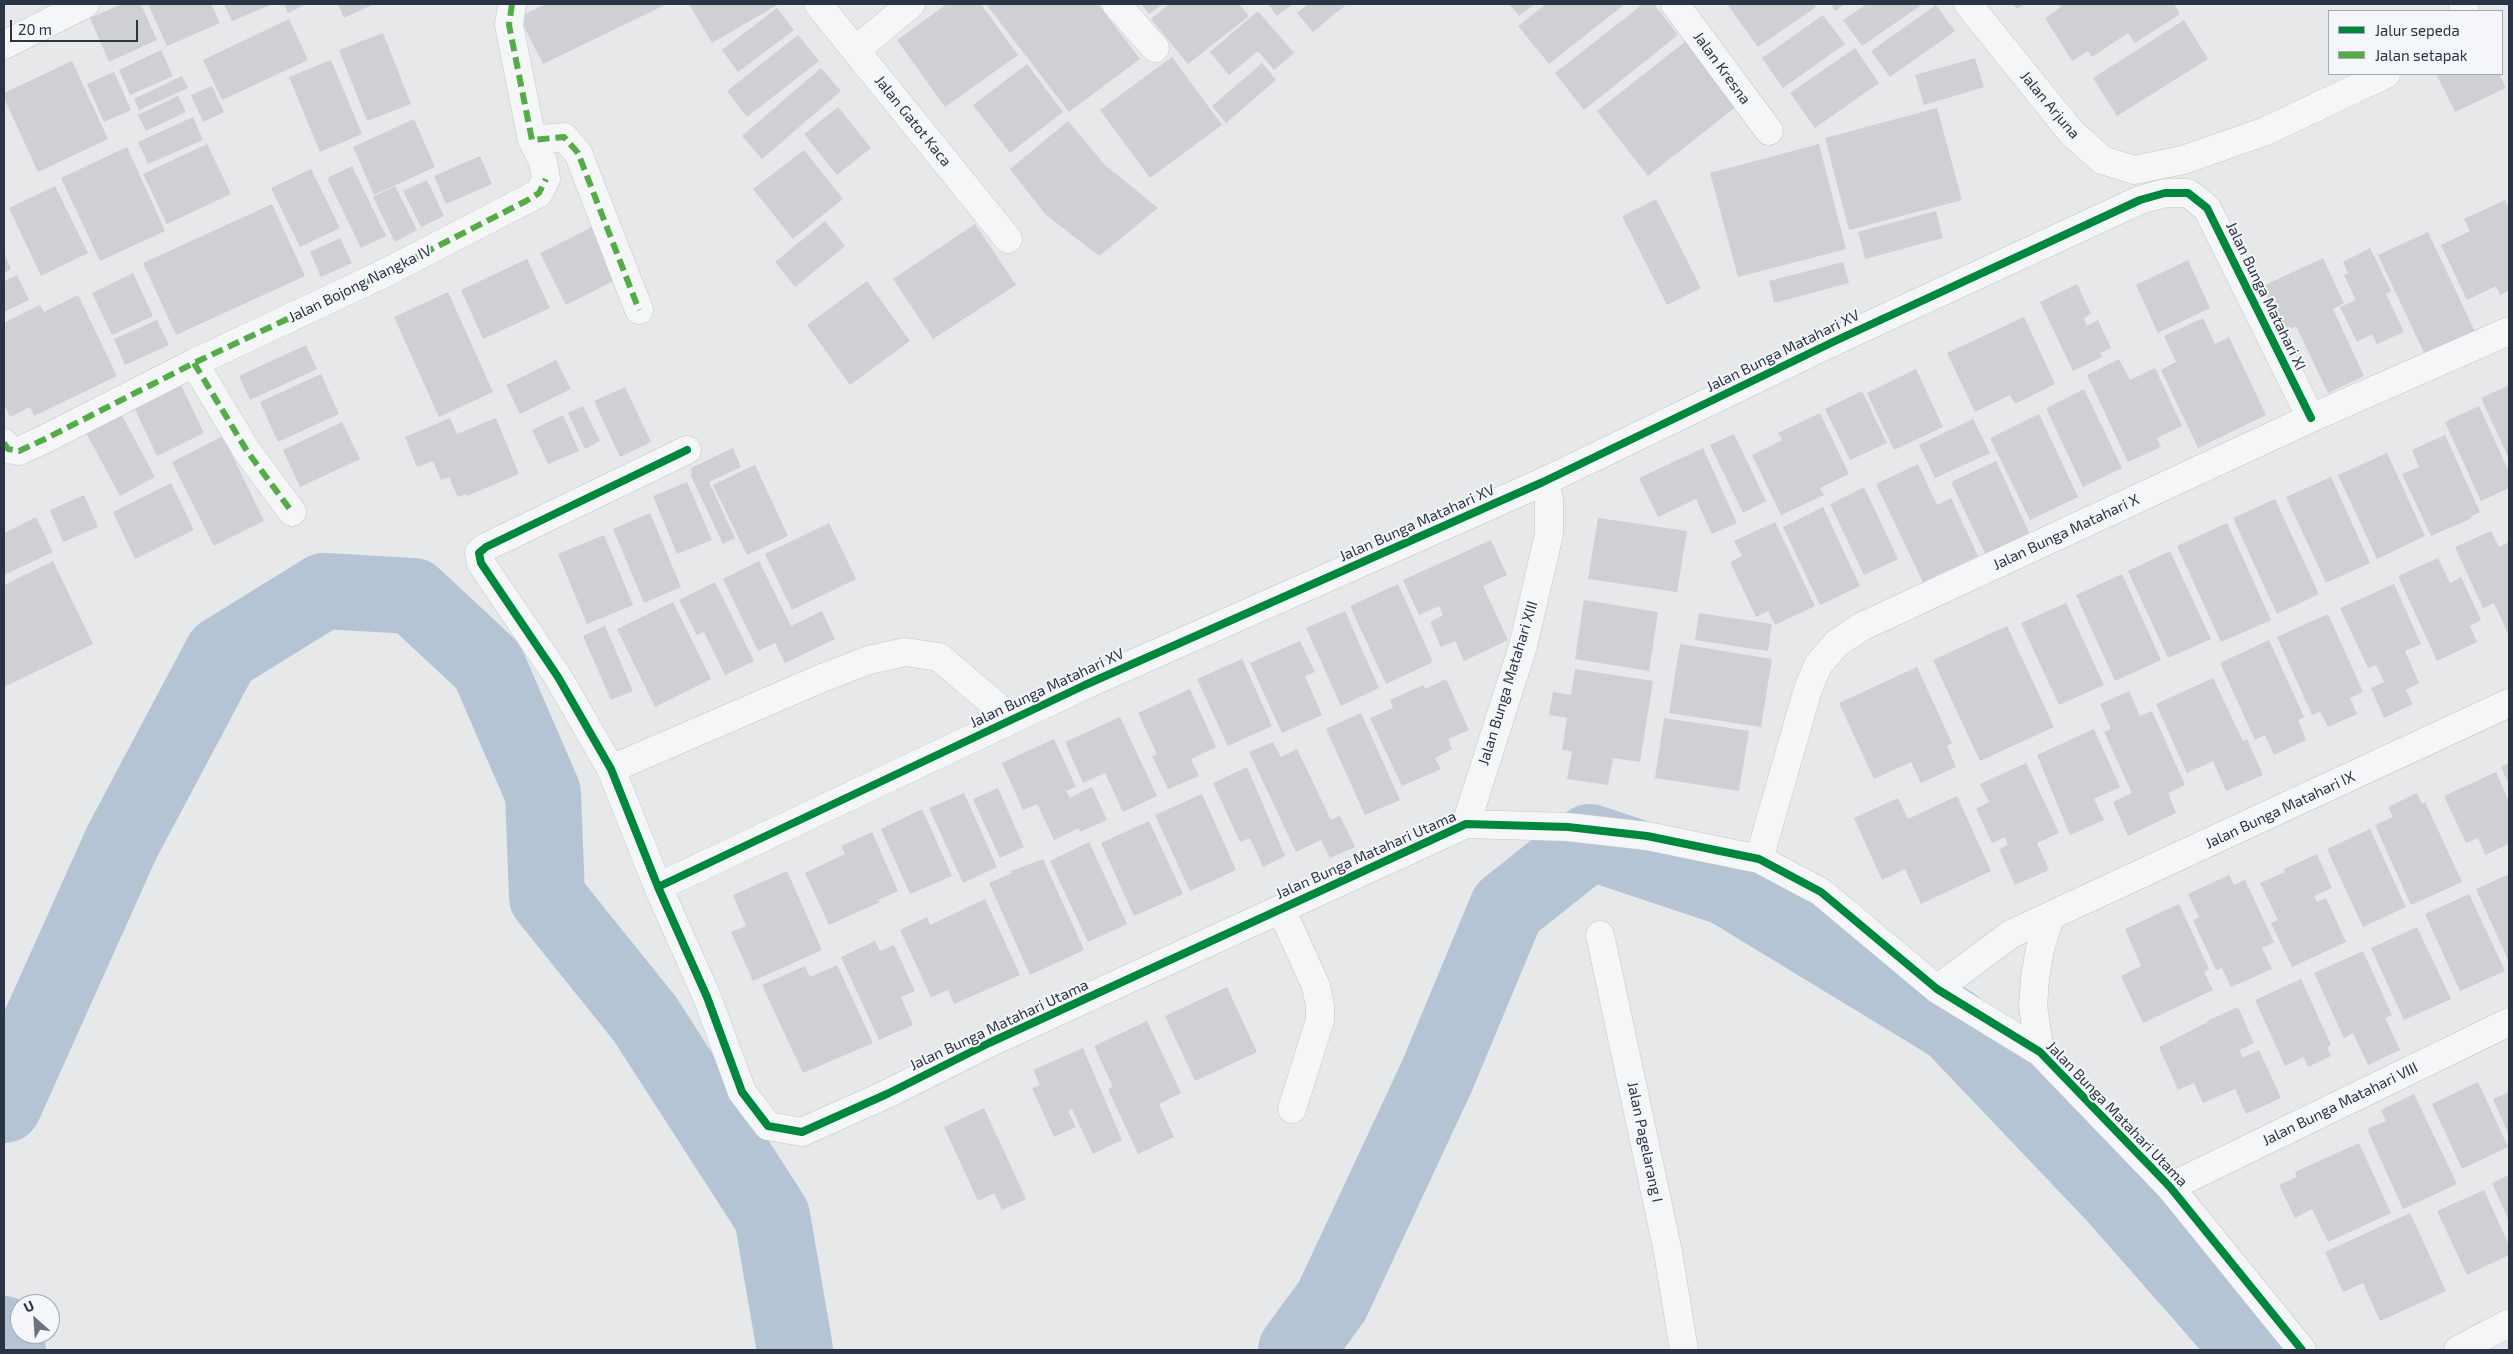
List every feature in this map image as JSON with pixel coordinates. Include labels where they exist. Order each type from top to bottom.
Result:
[{"type":"street","points":[[4,45],[85,4]]},
{"type":"street","name":"Jalan Bojong Nangka IV","points":[[4,443],[8,448],[19,451],[194,363],[387,272],[539,193],[546,179],[544,161],[532,140],[508,25],[512,4]]},
{"type":"street","name":"Jalan Gatot Kaca","points":[[818,4],[1008,239]]},
{"type":"street","points":[[856,50],[911,4]]},
{"type":"street","points":[[1116,4],[1155,48]]},
{"type":"street","name":"Jalan Kresna","points":[[1675,4],[1770,132]]},
{"type":"street","name":"Jalan Arjuna","points":[[1968,4],[2070,132],[2102,160],[2134,170],[2183,160],[2266,131],[2384,75]]},
{"type":"street","points":[[532,140],[564,136],[578,153],[639,310]]},
{"type":"street","name":"Jalan Bunga Matahari XV","points":[[658,887],[1012,719],[1542,482],[1835,341],[2140,200],[2165,193],[2188,193]]},
{"type":"street","name":"Jalan Bunga Matahari XI","points":[[2188,193],[2207,208],[2311,418]]},
{"type":"street","name":"Jalan Bunga Matahari X","points":[[1759,859],[1808,689],[1818,665],[1837,643],[1861,627],[2311,418],[2509,332]]},
{"type":"street","points":[[194,363],[247,451],[292,512]]},
{"type":"street","points":[[658,887],[612,769],[558,677],[481,563],[479,553],[486,546],[687,450]]},
{"type":"street","name":"Jalan Bunga Matahari XIII","points":[[1466,824],[1523,646],[1549,534],[1549,498],[1542,482]]},
{"type":"street","points":[[612,769],[822,678],[869,660],[905,652],[939,657],[1012,719]]},
{"type":"street","name":"Jalan Bunga Matahari IX","points":[[1937,989],[2011,934],[2509,703]]},
{"type":"street","name":"Jalan Bunga Matahari Utama","points":[[658,887],[707,997],[742,1092],[768,1126],[802,1132],[1466,824],[1568,827],[1647,836],[1759,859],[1821,892],[1937,989],[2040,1052],[2170,1187],[2302,1350]]},
{"type":"street","points":[[1281,909],[1316,986],[1320,1006],[1320,1020],[1292,1109]]},
{"type":"street","points":[[2040,1052],[2033,1006],[2035,978],[2040,949],[2050,916]]},
{"type":"street","name":"Jalan Pagelarang I","points":[[1600,935],[1668,1252],[1684,1350]]},
{"type":"street","name":"Jalan Bunga Matahari VIII","points":[[2170,1187],[2509,1022]]},
{"type":"street","points":[[2458,1350],[2509,1323]]},
{"type":"building","points":[[122,4],[141,4],[157,40],[109,62],[90,18]]},
{"type":"building","points":[[148,4],[211,4],[220,23],[167,46]]},
{"type":"building","points":[[224,4],[273,4],[232,21]]},
{"type":"building","points":[[284,4],[307,4],[288,13]]},
{"type":"building","points":[[338,4],[374,4],[344,18]]},
{"type":"building","points":[[546,4],[667,4],[543,64],[519,17]]},
{"type":"building","points":[[689,4],[779,4],[712,43]]},
{"type":"building","points":[[947,4],[981,4],[1018,55],[945,107],[897,40]]},
{"type":"building","points":[[986,4],[1098,4],[1140,59],[1069,112]]},
{"type":"building","points":[[1141,4],[1163,4],[1149,14]]},
{"type":"building","points":[[1169,4],[1239,4],[1249,16],[1188,64],[1151,19]]},
{"type":"building","points":[[1268,4],[1293,4],[1277,16]]},
{"type":"building","points":[[1308,4],[1347,4],[1313,32],[1297,13]]},
{"type":"building","points":[[1509,4],[1535,4],[1519,16]]},
{"type":"building","points":[[1546,4],[1625,4],[1549,64],[1518,26]]},
{"type":"building","points":[[1643,4],[1654,4],[1678,35],[1584,110],[1555,73]]},
{"type":"building","points":[[1727,4],[1814,4],[1816,7],[1758,47]]},
{"type":"building","points":[[1831,4],[1845,4],[1835,11]]},
{"type":"building","points":[[1867,4],[1923,4],[1862,46],[1843,20]]},
{"type":"building","points":[[2013,4],[2024,4],[2017,9]]},
{"type":"building","points":[[2058,4],[2174,4],[2180,14],[2135,43],[2128,33],[2092,57],[2088,51],[2072,61],[2045,18],[2061,7]]},
{"type":"building","points":[[1936,5],[1955,31],[1890,77],[1871,51]]},
{"type":"building","points":[[777,8],[794,30],[738,72],[722,50]]},
{"type":"building","points":[[1258,11],[1294,53],[1274,70],[1258,51],[1229,75],[1210,52]]},
{"type":"building","points":[[1823,15],[1845,44],[1783,88],[1762,58]]},
{"type":"building","points":[[289,19],[308,60],[222,100],[203,60]]},
{"type":"building","points":[[2184,20],[2208,59],[2117,116],[2093,78]]},
{"type":"building","points":[[383,33],[411,104],[367,121],[339,50]]},
{"type":"building","points":[[798,35],[819,61],[747,117],[727,91]]},
{"type":"building","points":[[1686,41],[1737,106],[1648,176],[1597,111]]},
{"type":"building","points":[[1855,48],[1879,83],[1815,128],[1790,93]]},
{"type":"building","points":[[161,50],[173,76],[130,95],[119,70]]},
{"type":"building","points":[[1172,57],[1222,125],[1150,178],[1100,110]]},
{"type":"building","points":[[1975,58],[1984,87],[1924,105],[1915,75]]},
{"type":"building","points":[[331,60],[362,134],[320,152],[289,77]]},
{"type":"building","points":[[72,61],[108,139],[38,172],[4,98],[4,93]]},
{"type":"building","points":[[1262,63],[1276,80],[1226,123],[1212,106]]},
{"type":"building","points":[[1027,64],[1063,112],[1010,153],[973,105]]},
{"type":"building","points":[[821,68],[841,91],[762,159],[742,136]]},
{"type":"building","points":[[114,72],[131,110],[104,122],[87,84]]},
{"type":"building","points":[[2436,75],[2500,75],[2506,88],[2455,112]]},
{"type":"building","points":[[182,76],[188,88],[139,110],[134,99]]},
{"type":"building","points":[[212,86],[224,112],[203,122],[191,95]]},
{"type":"building","points":[[178,96],[186,112],[146,131],[138,115]]},
{"type":"building","points":[[838,107],[871,148],[837,175],[804,134]]},
{"type":"building","points":[[1937,108],[1962,200],[1849,230],[1825,138]]},
{"type":"building","points":[[193,117],[203,140],[148,164],[138,142]]},
{"type":"building","points":[[414,119],[435,167],[374,195],[353,147]]},
{"type":"building","points":[[1068,121],[1105,165],[1158,208],[1099,256],[1045,214],[1010,169]]},
{"type":"building","points":[[207,144],[231,194],[167,224],[143,174]]},
{"type":"building","points":[[1819,144],[1846,249],[1738,277],[1710,173]]},
{"type":"building","points":[[127,147],[165,231],[100,261],[61,178]]},
{"type":"building","points":[[804,150],[843,199],[793,239],[753,189]]},
{"type":"building","points":[[480,156],[492,184],[446,204],[434,176]]},
{"type":"building","points":[[352,166],[386,236],[361,248],[327,178]]},
{"type":"building","points":[[311,169],[340,228],[300,247],[271,188]]},
{"type":"building","points":[[427,180],[444,216],[421,227],[403,191]]},
{"type":"building","points":[[55,186],[88,253],[41,276],[9,208]]},
{"type":"building","points":[[395,186],[417,230],[395,242],[373,197]]},
{"type":"building","points":[[1656,199],[1701,288],[1667,305],[1622,216]]},
{"type":"building","points":[[2505,200],[2509,209],[2509,290],[2500,295],[2496,286],[2467,300],[2441,245],[2470,231],[2464,219]]},
{"type":"building","points":[[272,204],[305,276],[176,335],[143,263]]},
{"type":"building","points":[[1936,211],[1943,238],[1865,259],[1858,232]]},
{"type":"building","points":[[825,221],[845,246],[795,287],[775,262]]},
{"type":"building","points":[[598,224],[625,275],[566,305],[540,253]]},
{"type":"building","points":[[975,224],[1016,285],[933,339],[893,279]]},
{"type":"building","points":[[2428,232],[2476,334],[2426,357],[2378,255]]},
{"type":"building","points":[[340,238],[352,263],[321,277],[310,252]]},
{"type":"building","points":[[2370,248],[2391,291],[2386,294],[2404,332],[2377,344],[2372,334],[2357,342],[2340,307],[2356,300],[2344,275],[2348,273],[2343,262]]},
{"type":"building","points":[[4,253],[11,269],[4,273]]},
{"type":"building","points":[[2323,258],[2344,303],[2333,309],[2364,376],[2328,393],[2296,326],[2284,332],[2263,286]]},
{"type":"building","points":[[527,259],[550,308],[483,339],[461,290]]},
{"type":"building","points":[[2188,260],[2210,308],[2158,333],[2136,285]]},
{"type":"building","points":[[1843,262],[1849,283],[1774,303],[1769,281]]},
{"type":"building","points":[[133,273],[153,316],[112,335],[92,293]]},
{"type":"building","points":[[17,275],[29,300],[4,312],[4,281]]},
{"type":"building","points":[[867,281],[910,341],[850,385],[807,325]]},
{"type":"building","points":[[2077,284],[2091,314],[2084,318],[2087,326],[2098,320],[2111,348],[2100,353],[2102,357],[2073,371],[2040,302]]},
{"type":"building","points":[[448,292],[493,392],[439,417],[394,317]]},
{"type":"building","points":[[78,295],[117,376],[34,416],[30,407],[10,417],[4,404],[4,323],[40,305],[44,312]]},
{"type":"building","points":[[2024,317],[2055,384],[2015,404],[2010,395],[1975,412],[1947,353]]},
{"type":"building","points":[[2203,318],[2215,344],[2229,337],[2266,415],[2198,448],[2161,370],[2176,362],[2164,336]]},
{"type":"building","points":[[157,320],[169,345],[125,365],[114,339]]},
{"type":"building","points":[[306,345],[317,369],[250,400],[239,376]]},
{"type":"building","points":[[2119,359],[2130,380],[2155,368],[2182,426],[2157,438],[2161,447],[2128,462],[2087,375]]},
{"type":"building","points":[[556,360],[571,389],[520,414],[506,385]]},
{"type":"building","points":[[1916,369],[1943,427],[1894,450],[1867,393]]},
{"type":"building","points":[[321,374],[339,414],[278,442],[260,402]]},
{"type":"building","points":[[179,381],[204,433],[157,456],[132,403]]},
{"type":"building","points":[[2509,385],[2509,459],[2481,398]]},
{"type":"building","points":[[625,387],[651,442],[620,457],[594,401]]},
{"type":"building","points":[[2084,389],[2122,468],[2083,487],[2046,408]]},
{"type":"building","points":[[1862,391],[1887,443],[1850,460],[1825,409]]},
{"type":"building","points":[[583,406],[600,441],[585,449],[568,413]]},
{"type":"building","points":[[2479,406],[2509,472],[2509,488],[2481,501],[2445,422]]},
{"type":"building","points":[[118,408],[155,477],[120,496],[83,427]]},
{"type":"building","points":[[1820,413],[1849,474],[1820,488],[1824,495],[1781,515],[1752,455],[1782,440],[1778,433]]},
{"type":"building","points":[[2039,414],[2078,497],[2030,520],[1990,438]]},
{"type":"building","points":[[563,415],[579,451],[548,464],[532,430]]},
{"type":"building","points":[[450,418],[457,434],[496,418],[519,474],[467,496],[466,494],[458,497],[449,477],[441,480],[433,461],[417,467],[405,437]]},
{"type":"building","points":[[1973,419],[1990,453],[1935,478],[1919,445]]},
{"type":"building","points":[[342,422],[360,459],[300,487],[283,450]]},
{"type":"building","points":[[1734,434],[1766,501],[1743,513],[1710,445]]},
{"type":"building","points":[[2445,435],[2480,512],[2471,516],[2472,518],[2431,536],[2402,474],[2419,467],[2412,450]]},
{"type":"building","points":[[223,436],[264,521],[214,546],[172,462]]},
{"type":"building","points":[[733,448],[741,467],[709,482],[735,538],[723,544],[690,474],[692,473],[691,468]]},
{"type":"building","points":[[1703,448],[1737,523],[1712,534],[1696,499],[1658,517],[1639,478]]},
{"type":"building","points":[[2387,453],[2425,536],[2377,559],[2338,475]]},
{"type":"building","points":[[1996,461],[2034,543],[1990,564],[1951,482]]},
{"type":"building","points":[[1918,464],[1937,505],[1951,498],[1978,556],[1923,582],[1876,484]]},
{"type":"building","points":[[755,465],[788,536],[747,555],[713,485]]},
{"type":"building","points":[[2331,477],[2370,563],[2326,583],[2286,497]]},
{"type":"building","points":[[687,482],[712,540],[677,554],[653,496]]},
{"type":"building","points":[[171,483],[194,530],[135,559],[113,512]]},
{"type":"building","points":[[1864,487],[1898,559],[1864,575],[1830,504]]},
{"type":"building","points":[[84,495],[98,527],[63,542],[50,510]]},
{"type":"building","points":[[2275,499],[2319,594],[2277,614],[2233,518]]},
{"type":"building","points":[[1823,507],[1860,586],[1820,605],[1783,527]]},
{"type":"building","points":[[650,513],[681,587],[644,603],[613,529]]},
{"type":"building","points":[[36,517],[53,552],[4,575],[4,533]]},
{"type":"building","points":[[1598,518],[1687,531],[1677,592],[1588,579]]},
{"type":"building","points":[[1775,522],[1815,606],[1775,625],[1768,611],[1756,617],[1730,562],[1742,556],[1734,541]]},
{"type":"building","points":[[829,523],[856,579],[792,610],[765,554]]},
{"type":"building","points":[[2227,523],[2271,620],[2221,642],[2177,546]]},
{"type":"building","points":[[2491,531],[2499,547],[2509,542],[2509,636],[2494,603],[2483,608],[2455,547]]},
{"type":"building","points":[[604,535],[633,605],[587,624],[558,554]]},
{"type":"building","points":[[1491,540],[1507,575],[1483,586],[1508,640],[1464,661],[1455,641],[1441,647],[1430,622],[1443,615],[1439,606],[1419,615],[1403,580]]},
{"type":"building","points":[[2170,551],[2211,639],[2168,658],[2128,571]]},
{"type":"building","points":[[2438,558],[2450,583],[2461,577],[2481,620],[2470,626],[2477,642],[2437,661],[2398,576]]},
{"type":"building","points":[[53,561],[93,644],[4,687],[4,585]]},
{"type":"building","points":[[759,561],[791,626],[822,611],[835,639],[785,663],[775,643],[758,651],[723,579]]},
{"type":"building","points":[[2122,574],[2161,660],[2115,681],[2076,595]]},
{"type":"building","points":[[715,582],[754,661],[725,675],[704,632],[697,635],[679,600]]},
{"type":"building","points":[[1398,584],[1433,662],[1386,684],[1350,606]]},
{"type":"building","points":[[2394,584],[2421,644],[2405,651],[2419,683],[2406,690],[2413,704],[2384,718],[2371,688],[2384,682],[2376,665],[2368,668],[2340,608]]},
{"type":"building","points":[[1584,600],[1658,612],[1649,671],[1575,659]]},
{"type":"building","points":[[673,602],[711,679],[655,707],[617,629]]},
{"type":"building","points":[[2066,603],[2104,685],[2059,705],[2021,623]]},
{"type":"building","points":[[1345,611],[1379,688],[1341,706],[1306,628]]},
{"type":"building","points":[[1699,613],[1772,624],[1768,651],[1695,640]]},
{"type":"building","points":[[2328,614],[2363,692],[2350,698],[2357,714],[2328,727],[2320,711],[2312,715],[2277,637]]},
{"type":"building","points":[[605,626],[633,691],[611,700],[583,636]]},
{"type":"building","points":[[2007,626],[2054,727],[1980,761],[1933,660]]},
{"type":"building","points":[[2269,640],[2304,717],[2298,720],[2306,740],[2274,755],[2265,735],[2255,740],[2220,663]]},
{"type":"building","points":[[1300,641],[1315,672],[1305,676],[1322,715],[1282,733],[1250,663]]},
{"type":"building","points":[[1680,644],[1772,659],[1761,727],[1669,713]]},
{"type":"building","points":[[1242,659],[1272,726],[1228,746],[1197,679]]},
{"type":"building","points":[[1917,667],[1952,743],[1947,746],[1956,767],[1921,783],[1911,762],[1874,779],[1839,703]]},
{"type":"building","points":[[1575,669],[1653,681],[1640,762],[1613,758],[1608,785],[1567,779],[1572,751],[1562,750],[1567,718],[1549,715],[1553,692],[1571,695]]},
{"type":"building","points":[[2213,678],[2243,741],[2247,739],[2263,775],[2226,791],[2213,761],[2187,773],[2156,704]]},
{"type":"building","points":[[1446,679],[1469,730],[1448,739],[1452,749],[1435,758],[1441,769],[1402,786],[1370,718],[1393,708],[1390,700],[1423,685],[1425,689]]},
{"type":"building","points":[[1190,689],[1216,747],[1191,759],[1199,776],[1168,789],[1152,756],[1157,754],[1138,713]]},
{"type":"building","points":[[2129,691],[2140,716],[2152,711],[2185,785],[2168,793],[2176,813],[2128,836],[2113,802],[2132,793],[2104,732],[2111,729],[2100,704]]},
{"type":"building","points":[[1361,713],[1400,800],[1365,815],[1326,729]]},
{"type":"building","points":[[1120,717],[1157,796],[1123,812],[1105,773],[1083,783],[1065,742]]},
{"type":"building","points":[[1664,718],[1749,731],[1739,791],[1655,778]]},
{"type":"building","points":[[2094,729],[2120,787],[2094,799],[2104,820],[2070,835],[2037,755]]},
{"type":"building","points":[[1054,739],[1076,787],[1066,791],[1070,798],[1092,787],[1107,820],[1080,832],[1079,828],[1054,840],[1037,804],[1023,810],[1002,763]]},
{"type":"building","points":[[1273,742],[1281,757],[1297,749],[1331,820],[1340,816],[1355,847],[1330,858],[1321,840],[1296,852],[1249,752]]},
{"type":"building","points":[[2026,763],[2059,833],[2037,843],[2049,870],[2015,885],[1999,849],[2008,845],[2005,837],[1992,843],[1976,809],[1989,802],[1980,784]]},
{"type":"building","points":[[2509,763],[2509,785],[2501,767]]},
{"type":"building","points":[[1247,767],[1285,856],[1263,867],[1250,838],[1240,842],[1213,783]]},
{"type":"building","points":[[2496,772],[2509,802],[2509,844],[2485,855],[2478,838],[2466,843],[2444,796]]},
{"type":"building","points":[[998,788],[1024,847],[1000,858],[973,799]]},
{"type":"building","points":[[964,793],[997,867],[963,883],[929,808]]},
{"type":"building","points":[[2417,793],[2422,804],[2425,802],[2462,882],[2411,905],[2375,825],[2393,817],[2388,807]]},
{"type":"building","points":[[1202,794],[1236,870],[1190,891],[1155,815]]},
{"type":"building","points":[[1957,796],[1991,871],[1921,904],[1905,869],[1882,880],[1854,818],[1898,798],[1908,819]]},
{"type":"building","points":[[922,809],[952,876],[910,894],[881,829]]},
{"type":"building","points":[[1149,821],[1183,894],[1134,916],[1101,843]]},
{"type":"building","points":[[2370,829],[2406,907],[2363,927],[2327,849]]},
{"type":"building","points":[[872,832],[898,891],[878,900],[880,902],[829,925],[805,873],[845,854],[841,846]]},
{"type":"building","points":[[1089,842],[1127,924],[1088,942],[1050,861]]},
{"type":"building","points":[[2317,854],[2332,888],[2314,896],[2317,902],[2326,898],[2346,942],[2292,967],[2271,923],[2278,920],[2260,883],[2285,872],[2284,869]]},
{"type":"building","points":[[1043,859],[1084,950],[1030,975],[989,883],[1012,873],[1011,871]]},
{"type":"building","points":[[787,871],[822,950],[753,981],[731,932],[746,926],[733,895]]},
{"type":"building","points":[[2509,874],[2509,962],[2476,889]]},
{"type":"building","points":[[2229,875],[2234,885],[2245,880],[2274,942],[2262,948],[2272,969],[2231,987],[2222,968],[2216,970],[2193,920],[2199,917],[2188,894]]},
{"type":"building","points":[[2469,894],[2505,971],[2460,991],[2425,914]]},
{"type":"building","points":[[985,899],[1020,975],[954,1004],[948,990],[931,997],[900,930],[927,917],[930,925]]},
{"type":"building","points":[[2179,904],[2209,969],[2204,972],[2213,990],[2143,1023],[2121,976],[2141,966],[2125,929]]},
{"type":"building","points":[[2417,927],[2451,999],[2404,1020],[2371,948]]},
{"type":"building","points":[[875,941],[880,951],[894,945],[915,991],[901,997],[913,1025],[879,1040],[841,957]]},
{"type":"building","points":[[2363,951],[2392,1015],[2385,1018],[2400,1050],[2368,1065],[2353,1033],[2344,1038],[2314,973]]},
{"type":"building","points":[[837,965],[873,1043],[803,1073],[762,985],[805,966],[810,977]]},
{"type":"building","points":[[2301,979],[2331,1045],[2327,1047],[2331,1056],[2308,1067],[2304,1057],[2285,1066],[2255,1000]]},
{"type":"building","points":[[1227,987],[1257,1052],[1195,1081],[1165,1016]]},
{"type":"building","points":[[2238,1007],[2254,1043],[2240,1050],[2242,1058],[2259,1050],[2281,1098],[2246,1114],[2235,1089],[2203,1103],[2194,1083],[2178,1090],[2159,1047],[2207,1021]]},
{"type":"building","points":[[1147,1021],[1181,1093],[1159,1104],[1174,1137],[1138,1154],[1108,1089],[1113,1087],[1094,1046]]},
{"type":"building","points":[[1083,1048],[1122,1140],[1093,1154],[1072,1109],[1068,1111],[1076,1127],[1054,1137],[1032,1088],[1040,1085],[1033,1070]]},
{"type":"building","points":[[2478,1082],[2508,1147],[2462,1169],[2432,1104]]},
{"type":"building","points":[[2509,1092],[2509,1135],[2493,1099]]},
{"type":"building","points":[[2414,1094],[2457,1184],[2403,1209],[2367,1129],[2386,1121],[2381,1110]]},
{"type":"building","points":[[984,1108],[1026,1199],[1002,1210],[994,1193],[978,1201],[944,1127]]},
{"type":"building","points":[[2359,1143],[2391,1213],[2328,1242],[2312,1209],[2295,1218],[2279,1185],[2297,1177],[2295,1172]]},
{"type":"building","points":[[2509,1175],[2509,1221],[2492,1183]]},
{"type":"building","points":[[2484,1190],[2509,1245],[2509,1255],[2467,1275],[2437,1211]]},
{"type":"building","points":[[2410,1213],[2446,1291],[2380,1321],[2363,1283],[2343,1292],[2325,1252]]},
{"type":"waterway","points":[[4,1105],[122,842],[222,654],[324,591],[413,596],[488,666],[543,793],[547,897],[645,1019],[772,1216],[795,1350]]},
{"type":"waterway","points":[[1296,1350],[1332,1301],[1437,1076],[1507,908],[1590,842],[1728,888],[1953,1025],[2113,1193],[2251,1350]]},
{"type":"waterway","points":[[4,1334],[8,1350]]},
{"type":"marked path","points":[[512,4],[509,25],[532,140],[564,137],[578,153],[639,310]]},
{"type":"marked path","points":[[4,443],[8,449],[19,451],[45,439],[194,363],[387,272],[526,201],[539,193],[546,179]]},
{"type":"marked path","points":[[194,363],[247,451],[292,512]]},
{"type":"cycle path","points":[[658,887],[1085,685],[1543,482],[1835,341],[2140,200],[2165,193],[2188,193],[2207,208],[2311,418]]},
{"type":"cycle path","points":[[687,450],[486,547],[479,553],[481,563],[558,677],[611,769],[658,887],[707,997],[742,1092],[768,1126],[802,1132],[887,1094],[989,1043],[1466,824],[1568,827],[1647,836],[1759,859],[1821,892],[1937,989],[2040,1052],[2170,1187],[2302,1350]]}]
